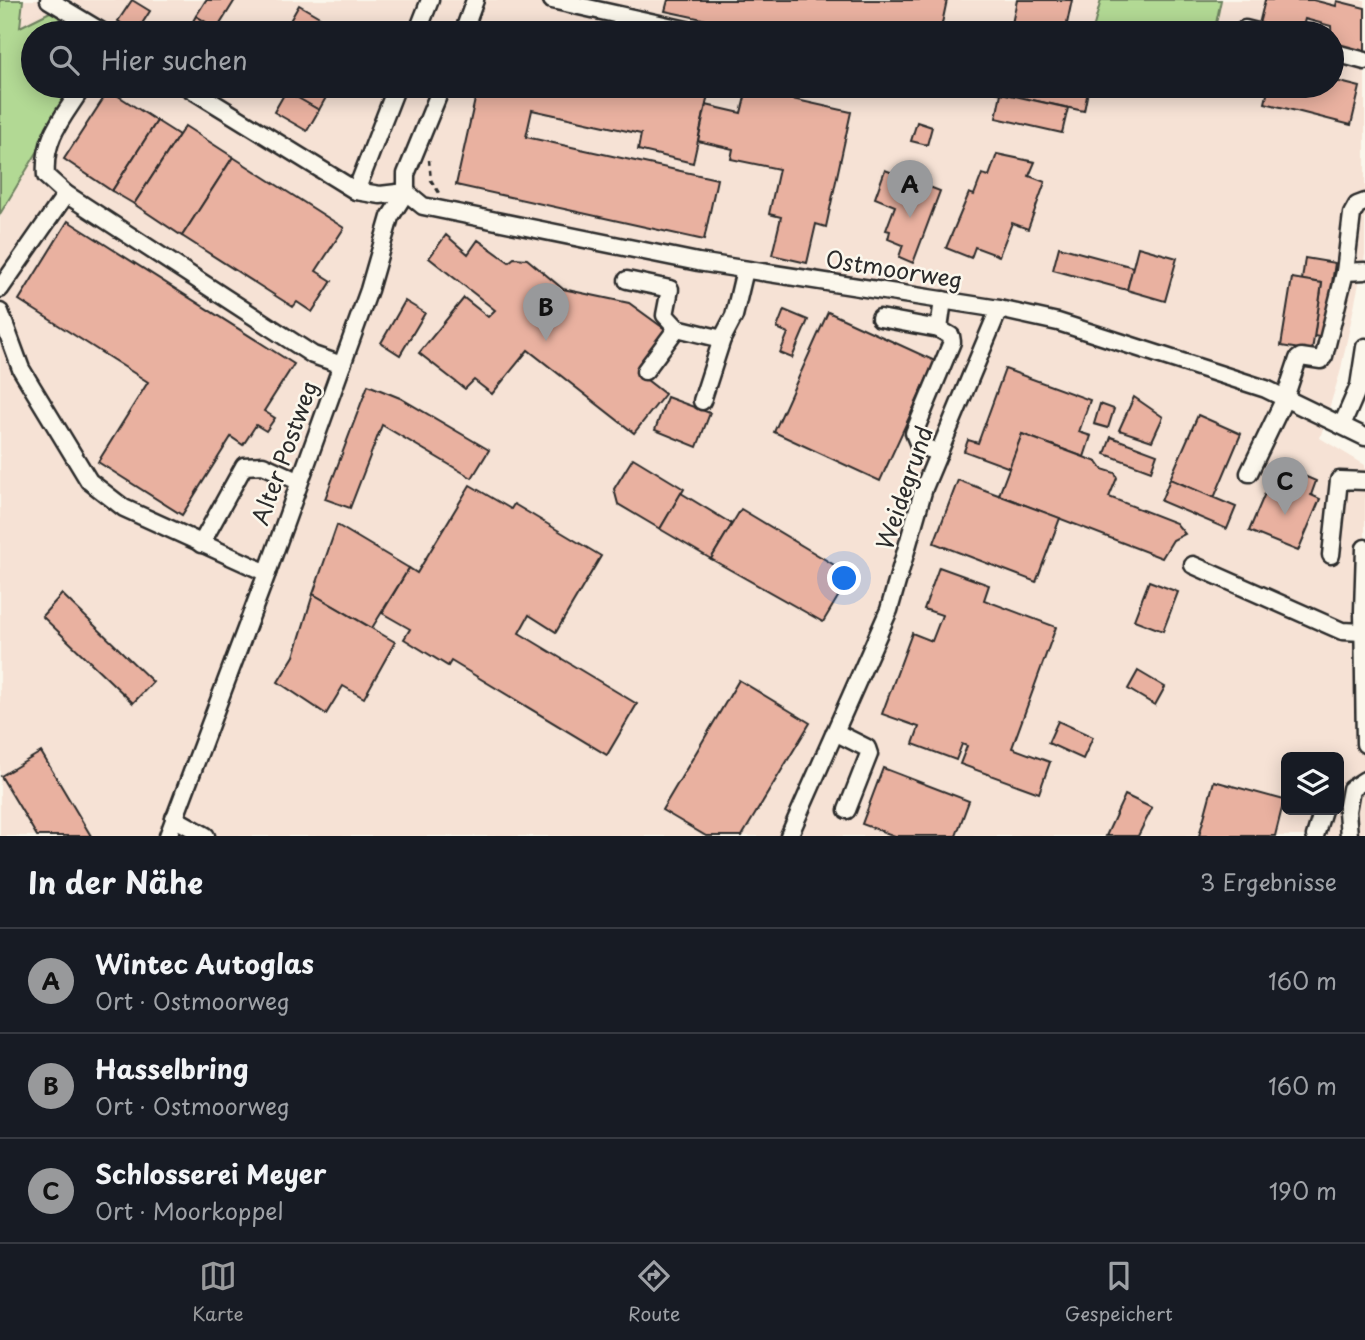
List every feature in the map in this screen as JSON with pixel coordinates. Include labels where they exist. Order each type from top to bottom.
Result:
[{"type":"street","points":[[49,0],[84,21]]},
{"type":"street","points":[[422,21],[430,0]]},
{"type":"street","points":[[467,21],[475,0]]},
{"type":"street","points":[[560,1],[648,21]]},
{"type":"street","points":[[1344,55],[1365,61]]},
{"type":"street","points":[[75,98],[51,136],[44,154],[46,176],[66,194],[313,355],[342,365]]},
{"type":"street","points":[[205,98],[356,191],[380,195],[406,192]]},
{"type":"street","points":[[356,191],[392,98]]},
{"type":"street","name":"Alter Postweg","points":[[168,836],[342,365],[390,217],[406,192],[406,174],[437,98]]},
{"type":"street","name":"Ostmoorweg","points":[[406,192],[423,206],[677,258],[999,309],[1096,332],[1284,398],[1365,437]]},
{"type":"street","points":[[0,289],[66,194]]},
{"type":"street","points":[[1249,473],[1300,358],[1321,360],[1324,356],[1345,272],[1352,214],[1357,205],[1365,202]]},
{"type":"street","points":[[677,258],[665,315],[677,328],[722,339]]},
{"type":"street","points":[[702,401],[722,339],[734,316],[746,270]]},
{"type":"street","points":[[1345,272],[1365,271]]},
{"type":"street","points":[[626,280],[670,289]]},
{"type":"street","points":[[939,330],[943,300]]},
{"type":"street","name":"Weidegrund","points":[[789,836],[889,610],[924,488],[999,309]]},
{"type":"street","points":[[0,312],[20,369],[89,481],[124,508],[267,573]]},
{"type":"street","points":[[880,318],[939,330],[951,336],[952,342],[914,438],[919,445],[939,453]]},
{"type":"street","points":[[645,371],[677,328]]},
{"type":"street","points":[[1342,425],[1359,386],[1365,347]]},
{"type":"street","points":[[201,544],[244,466],[263,465],[298,481]]},
{"type":"street","points":[[1331,555],[1339,480],[1365,481]]},
{"type":"street","points":[[1365,548],[1365,744]]},
{"type":"street","points":[[1194,565],[1342,631],[1363,632]]},
{"type":"street","points":[[835,732],[867,748],[869,754],[848,810]]},
{"type":"street","points":[[1349,836],[1345,791],[1365,780]]},
{"type":"street","points":[[1315,836],[1321,815]]},
{"type":"street","points":[[174,818],[206,836]]},
{"type":"shaded area","points":[[23,0],[1101,0],[1095,21],[70,21],[54,10],[31,21],[21,21],[19,27]]},
{"type":"shaded area","points":[[1221,0],[1365,0],[1365,255],[1340,373],[1320,438],[1365,465],[1365,836],[0,836],[0,214],[70,98],[1344,98],[1344,21],[1217,21]]},
{"type":"green space","points":[[0,0],[23,0],[20,27],[21,98],[70,98],[0,214]]},
{"type":"green space","points":[[1101,0],[1221,0],[1217,21],[1095,21]]},
{"type":"green space","points":[[54,10],[70,21],[32,21]]},
{"type":"building","points":[[132,0],[150,11],[144,21],[118,21]]},
{"type":"building","points":[[206,0],[235,0],[222,21],[204,21],[196,16]]},
{"type":"building","points":[[668,0],[947,0],[943,21],[711,21],[665,11]]},
{"type":"building","points":[[1017,0],[1072,0],[1068,21],[1013,21]]},
{"type":"building","points":[[1265,0],[1313,0],[1336,6],[1337,1],[1365,8],[1365,56],[1344,51],[1344,21],[1260,21]]},
{"type":"building","points":[[299,5],[326,21],[290,21]]},
{"type":"building","points":[[1344,83],[1360,87],[1351,125],[1265,103],[1266,98],[1344,98]]},
{"type":"building","points":[[104,98],[121,98],[157,121],[112,191],[64,159]]},
{"type":"building","points":[[282,98],[298,98],[319,110],[307,131],[274,112]]},
{"type":"building","points":[[298,98],[326,98],[319,110]]},
{"type":"building","points":[[475,98],[707,98],[693,163],[638,150],[641,134],[532,110],[526,137],[717,179],[704,240],[456,185]]},
{"type":"building","points":[[745,98],[788,98],[851,112],[826,227],[816,224],[807,263],[772,255],[781,217],[769,214],[779,169],[731,159],[733,149],[698,141],[706,105],[741,113]]},
{"type":"building","points":[[1000,98],[1023,98],[1068,108],[1062,133],[996,118]]},
{"type":"building","points":[[1023,98],[1087,98],[1084,111]]},
{"type":"building","points":[[157,121],[179,135],[134,204],[112,191]]},
{"type":"building","points":[[917,122],[932,127],[927,145],[911,141]]},
{"type":"building","points":[[185,126],[233,157],[182,236],[134,204]]},
{"type":"building","points":[[997,154],[1035,162],[1029,176],[1045,182],[1028,229],[1012,223],[999,256],[975,247],[971,258],[946,248],[969,193],[974,195],[982,174],[989,176]]},
{"type":"building","points":[[233,157],[344,228],[316,271],[332,281],[312,312],[297,302],[293,307],[182,236]]},
{"type":"building","points":[[885,170],[940,191],[913,263],[899,257],[903,245],[888,239],[890,231],[886,230],[895,206],[875,198]]},
{"type":"building","points":[[68,221],[294,364],[264,411],[275,418],[266,431],[256,425],[243,445],[231,437],[182,515],[98,462],[148,382],[19,300]]},
{"type":"building","points":[[446,235],[468,254],[478,240],[509,262],[514,258],[527,259],[563,289],[629,303],[669,332],[638,373],[665,394],[634,433],[528,350],[492,394],[474,380],[465,389],[419,353],[464,298],[488,317],[495,310],[429,258]]},
{"type":"building","points":[[1059,247],[1133,267],[1127,290],[1053,270]]},
{"type":"building","points":[[1138,247],[1177,258],[1165,301],[1127,290]]},
{"type":"building","points":[[1305,258],[1335,263],[1324,338],[1314,336],[1322,283],[1302,280]]},
{"type":"building","points":[[1292,278],[1322,283],[1312,351],[1281,346]]},
{"type":"building","points":[[405,301],[425,313],[400,355],[381,343]]},
{"type":"building","points":[[784,310],[808,320],[792,358],[780,353],[788,333],[777,328]]},
{"type":"building","points":[[828,312],[935,361],[880,481],[774,432]]},
{"type":"building","points":[[1005,369],[1090,400],[1079,432],[1091,436],[1084,457],[1022,434],[1010,468],[964,451],[968,440],[978,443]]},
{"type":"building","points":[[368,385],[400,398],[489,450],[472,478],[382,425],[350,508],[325,499]]},
{"type":"building","points":[[667,397],[710,413],[697,447],[655,430]]},
{"type":"building","points":[[1134,397],[1163,417],[1152,441],[1119,430]]},
{"type":"building","points":[[1100,404],[1114,409],[1108,428],[1094,424]]},
{"type":"building","points":[[1198,415],[1241,434],[1214,498],[1170,479]]},
{"type":"building","points":[[1022,434],[1097,462],[1102,469],[1115,473],[1117,478],[1109,497],[1176,523],[1185,534],[1173,540],[1162,558],[999,495]]},
{"type":"building","points":[[1111,437],[1157,454],[1151,471],[1105,454]]},
{"type":"building","points":[[633,458],[684,489],[660,529],[618,504],[614,489]]},
{"type":"building","points":[[1290,470],[1316,481],[1311,495],[1320,499],[1298,551],[1249,531],[1271,479],[1285,485]]},
{"type":"building","points":[[1170,479],[1236,507],[1227,529],[1161,501]]},
{"type":"building","points":[[958,480],[1060,518],[1036,582],[934,543]]},
{"type":"building","points":[[470,485],[511,509],[514,504],[601,556],[556,632],[529,615],[519,633],[637,704],[607,755],[451,661],[448,666],[404,639],[410,629],[382,613],[409,568],[417,573]]},
{"type":"building","points":[[681,493],[732,524],[711,559],[660,529]]},
{"type":"building","points":[[741,509],[851,575],[823,622],[711,559]]},
{"type":"building","points":[[337,525],[409,568],[372,628],[313,594]]},
{"type":"building","points":[[939,567],[989,585],[984,600],[1056,627],[1012,748],[1050,762],[1039,793],[960,764],[967,746],[962,744],[956,760],[913,744],[919,727],[882,714],[912,633],[932,641],[942,615],[924,609]]},
{"type":"building","points":[[1149,581],[1178,592],[1163,631],[1134,620]]},
{"type":"building","points":[[62,594],[153,682],[133,703],[42,616]]},
{"type":"building","points":[[313,594],[395,642],[364,698],[343,686],[326,714],[278,682],[294,656]]},
{"type":"building","points":[[1138,671],[1165,687],[1155,705],[1128,689]]},
{"type":"building","points":[[739,680],[810,723],[742,836],[706,836],[662,810]]},
{"type":"building","points":[[1058,721],[1093,737],[1083,759],[1048,743]]},
{"type":"building","points":[[41,752],[91,836],[37,836],[1,776]]},
{"type":"building","points":[[883,768],[969,801],[956,836],[895,836],[862,824]]},
{"type":"building","points":[[1214,781],[1281,799],[1275,836],[1199,836]]},
{"type":"building","points":[[1125,795],[1152,808],[1138,836],[1106,836]]},
{"type":"place","name":"Wintec Autoglas","points":[[910,218]]},
{"type":"place","name":"Hasselbring","points":[[546,341]]},
{"type":"place","name":"Schlosserei Meyer","points":[[1285,515]]}]
